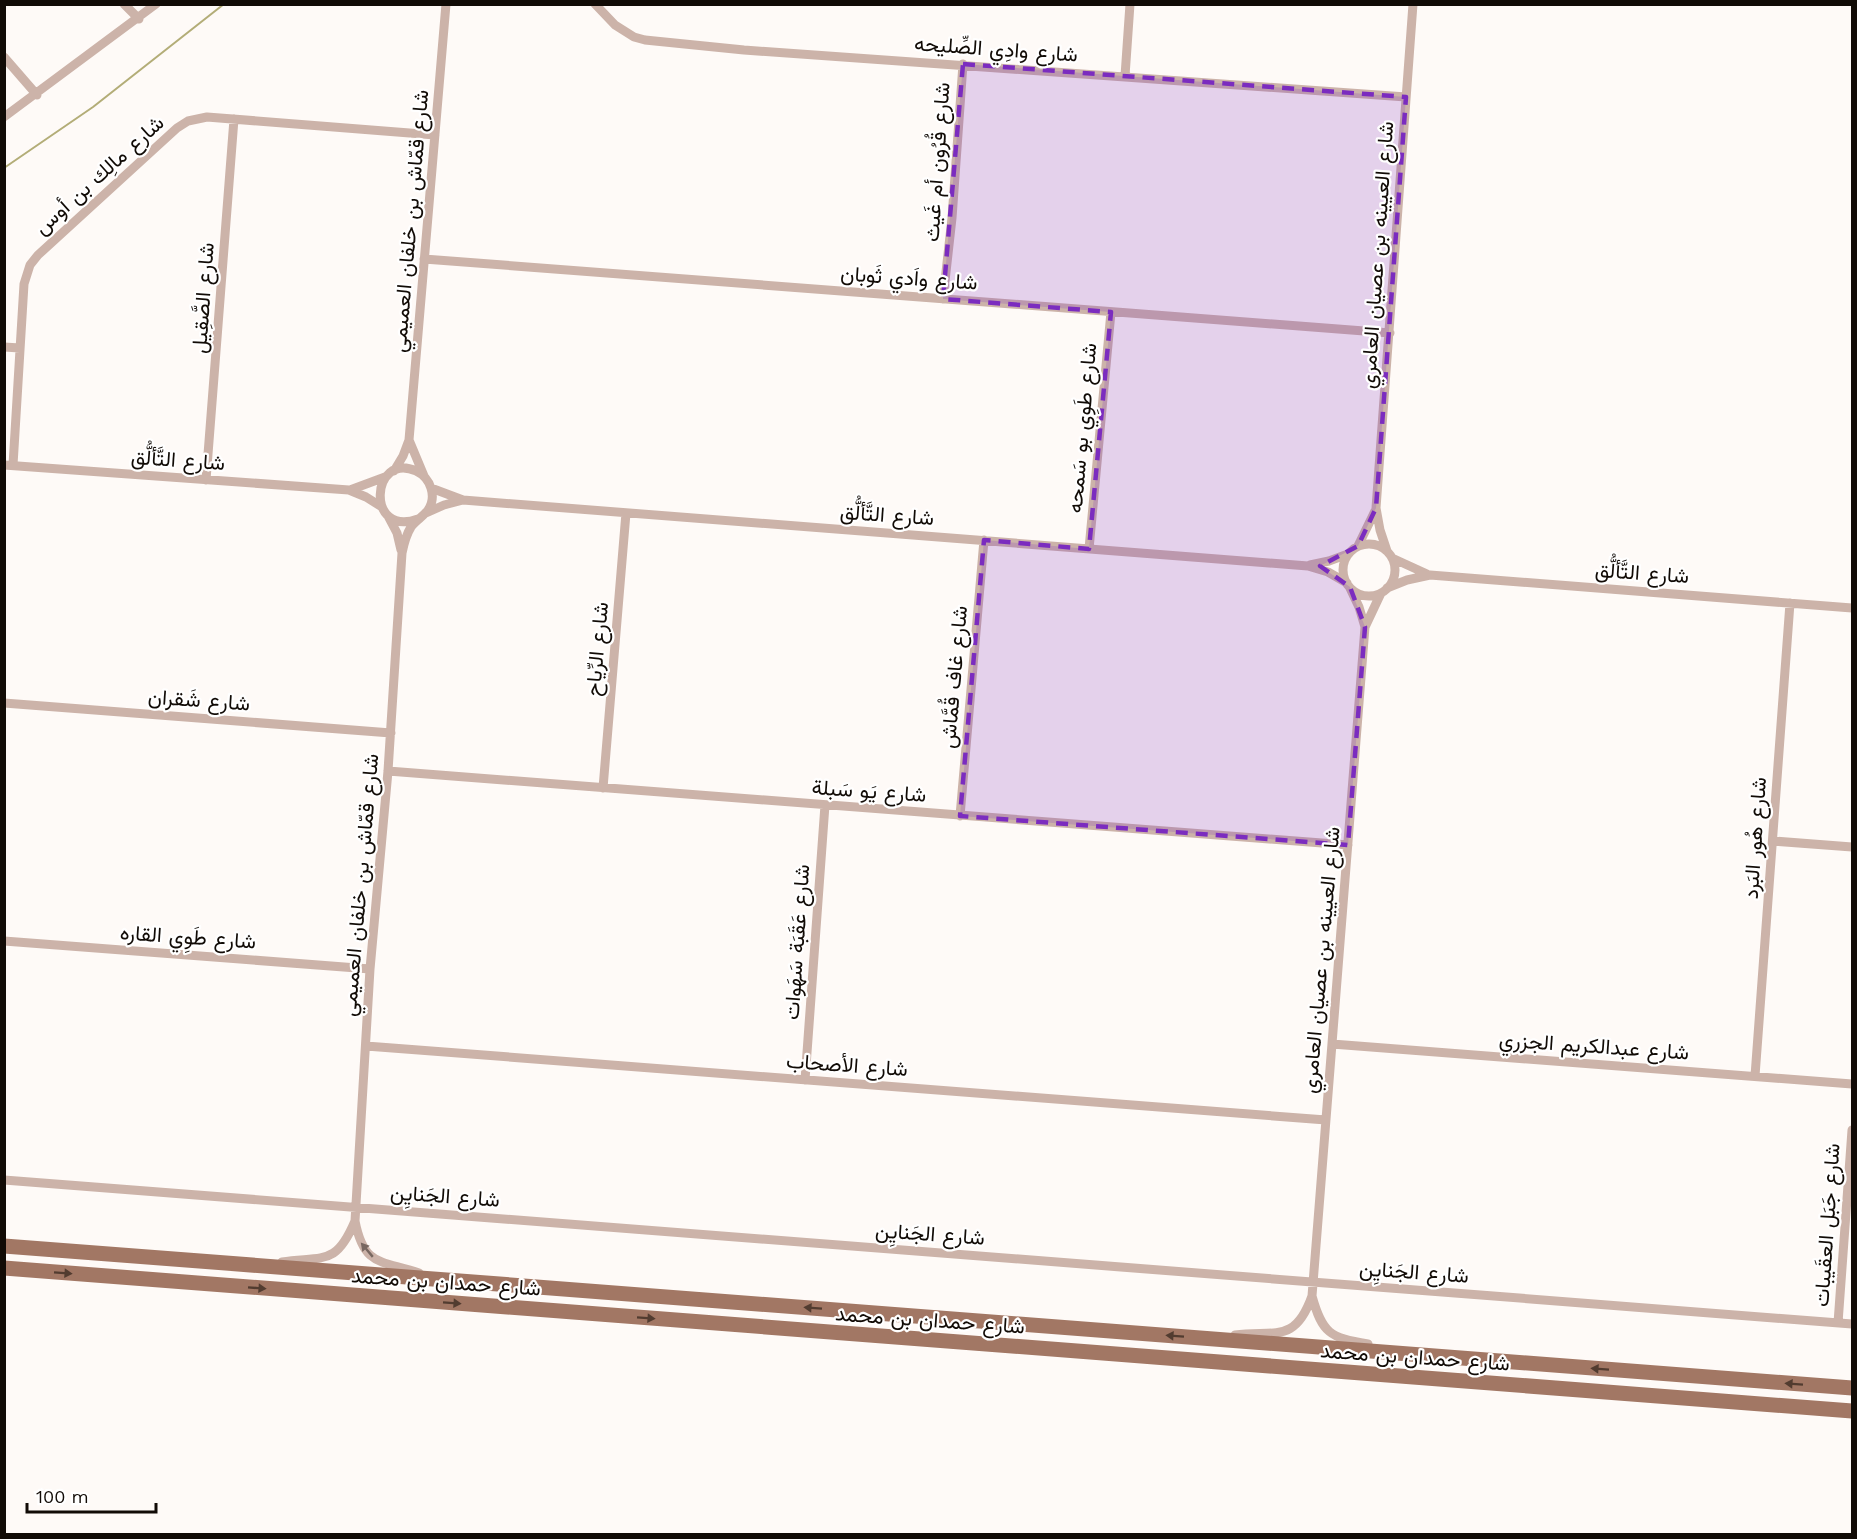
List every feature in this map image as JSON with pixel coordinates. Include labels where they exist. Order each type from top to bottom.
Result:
[{"type":"main road","name":"شارع حمدان بن محمد","points":[[4,1246],[1852,1388]]},
{"type":"main road","name":"شارع حمدان بن محمد","points":[[4,1268],[1852,1412]]},
{"type":"street","points":[[124,4],[139,19]]},
{"type":"street","points":[[4,117],[37,95],[156,4]]},
{"type":"street","name":"شارع قمّاش بن خلفان العميمي","points":[[391,474],[403,456],[409,440],[446,4]]},
{"type":"street","name":"شارع وادِي الصِّليحه","points":[[594,4],[615,25],[634,37],[645,40],[744,50],[1406,97]]},
{"type":"street","points":[[1125,76],[1130,4]]},
{"type":"street","name":"شارع العيينه بن عصيان العامري","points":[[1389,555],[1380,530],[1376,508],[1413,4]]},
{"type":"street","points":[[4,57],[37,95]]},
{"type":"street","name":"شارع قُرُون أم غَيث","points":[[943,299],[952,218],[963,64]]},
{"type":"street","name":"شارع مالِك بن أوس","points":[[8,465],[24,284],[30,265],[38,255],[182,124],[200,117],[435,135]]},
{"type":"street","name":"شارع الصَّقِيل","points":[[206,480],[234,119]]},
{"type":"street","name":"شارع واَدي ثَوبان","points":[[424,259],[1390,333]]},
{"type":"street","name":"شارع طَوِي بو سَمحه","points":[[1089,549],[1111,312]]},
{"type":"street","points":[[4,347],[20,348]]},
{"type":"street","name":"شارع قمّاش بن خلفان العميمي","points":[[409,440],[424,476]]},
{"type":"street","name":"شارع التَّألُّق","points":[[8,465],[349,490],[382,507]]},
{"type":"street","points":[[407,469],[424,476],[431,488],[432,498],[422,516],[406,522],[393,519],[388,515],[382,507],[380,491],[391,474],[407,469]]},
{"type":"street","name":"شارع التَّألُّق","points":[[349,490],[391,474]]},
{"type":"street","name":"شارع التَّألُّق","points":[[431,488],[463,500],[1308,566],[1328,572],[1348,585]]},
{"type":"street","name":"شارع التَّألُّق","points":[[422,516],[444,505],[463,500]]},
{"type":"street","name":"شارع العيينه بن عصيان العامري","points":[[1358,546],[1376,508]]},
{"type":"street","name":"شارع الرِّياح","points":[[603,788],[626,513]]},
{"type":"street","name":"شارع قمّاش بن خلفان العميمي","points":[[388,515],[402,553]]},
{"type":"street","name":"شارع قمّاش بن خلفان العميمي","points":[[260,1265],[316,1259],[330,1255],[346,1242],[355,1221],[369,969],[388,771],[402,553],[407,534],[422,516]]},
{"type":"street","name":"شارع غاف قُمَّاش","points":[[960,816],[984,540]]},
{"type":"street","points":[[1376,545],[1389,555],[1394,564],[1394,577],[1384,591],[1364,595],[1348,585],[1343,571],[1345,559],[1358,546],[1376,545]]},
{"type":"street","name":"شارع التَّألُّق","points":[[1308,566],[1348,554]]},
{"type":"street","name":"شارع التَّألُّق","points":[[1389,555],[1430,575]]},
{"type":"street","name":"شارع التَّألُّق","points":[[1384,591],[1407,580],[1430,575],[1852,608]]},
{"type":"street","name":"شارع العيينه بن عصيان العامري","points":[[1215,1339],[1242,1334],[1274,1334],[1288,1330],[1300,1322],[1312,1296],[1365,627],[1359,607],[1348,585]]},
{"type":"street","name":"شارع العيينه بن عصيان العامري","points":[[1365,627],[1384,591]]},
{"type":"street","name":"شارع هُور البَرد","points":[[1755,1077],[1790,603]]},
{"type":"street","name":"شارع شَقران","points":[[4,703],[391,733]]},
{"type":"street","name":"شارع يَو سَبلة","points":[[388,771],[1348,845]]},
{"type":"street","name":"شارع عَقَبَة سَهَوات","points":[[805,1080],[825,806]]},
{"type":"street","points":[[1773,841],[1852,847]]},
{"type":"street","name":"شارع طَوِي القاره","points":[[4,941],[369,969]]},
{"type":"street","name":"شارع عبدالكريم الجزري","points":[[1332,1044],[1852,1084]]},
{"type":"street","name":"شارع الأصحاب","points":[[366,1046],[1326,1120]]},
{"type":"street","name":"شارع جَبَل العقَيبات","points":[[1838,1323],[1852,1130]]},
{"type":"street","name":"شارع الجَنايِن","points":[[4,1180],[1852,1324]]},
{"type":"street","name":"شارع قمّاش بن خلفان العميمي","points":[[355,1221],[360,1241],[371,1256],[384,1264],[434,1278]]},
{"type":"street","name":"شارع العيينه بن عصيان العامري","points":[[1312,1296],[1321,1323],[1336,1336],[1411,1354]]},
{"type":"highlighted area","points":[[963,64],[1406,97],[1376,508],[1358,546],[1320,566],[1350,587],[1365,627],[1348,845],[960,816],[984,540],[1089,549],[1111,312],[943,299]]},
{"type":"waterway","points":[[4,168],[93,107],[224,4]]}]
